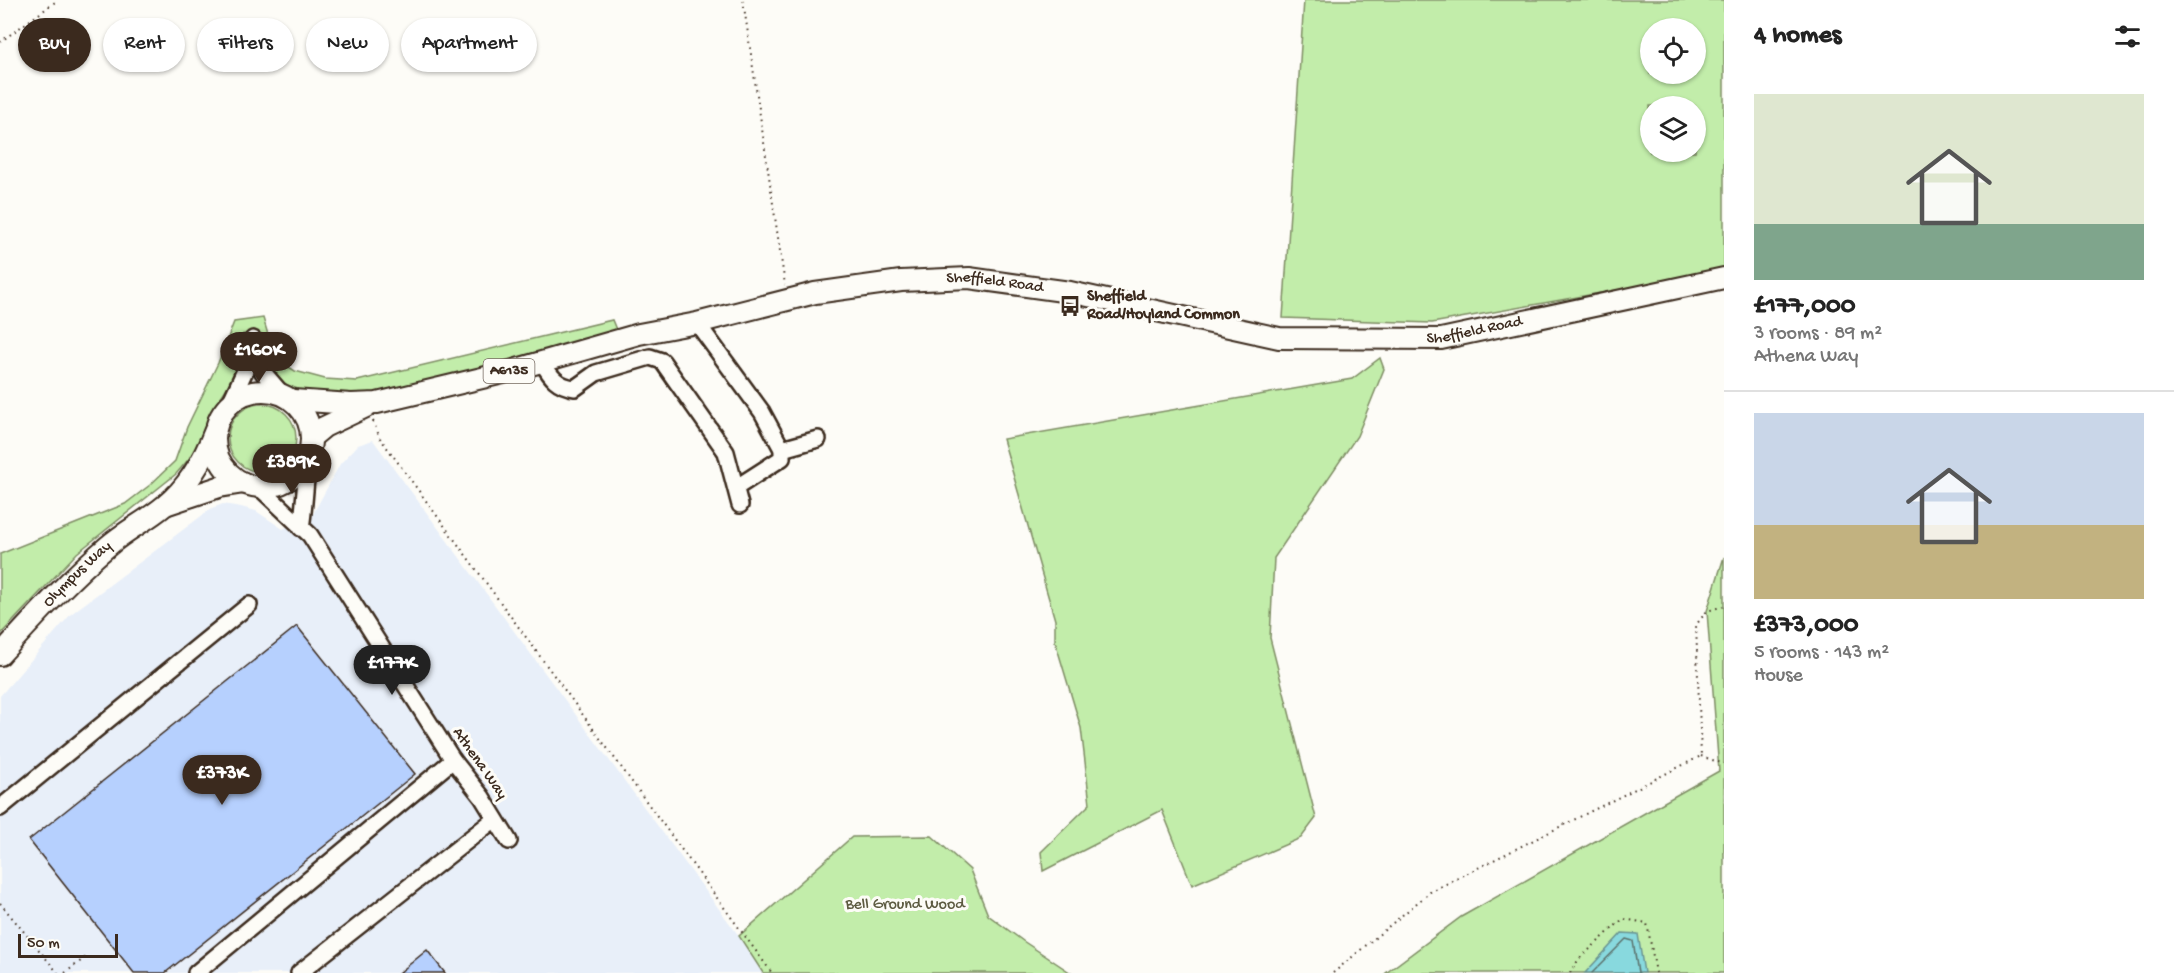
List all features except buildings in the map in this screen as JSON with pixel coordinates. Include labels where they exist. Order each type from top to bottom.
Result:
[{"type":"main road","name":"Sheffield Road","points":[[287,397],[351,405],[372,404],[468,382],[639,334],[697,323],[815,293],[901,281],[969,278],[1070,292],[1279,338],[1441,339],[1724,278]]},
{"type":"main road","name":"A6135","points":[[230,403],[241,395],[254,391],[268,390],[287,397]]},
{"type":"main road","points":[[287,397],[302,410],[308,422],[310,445]]},
{"type":"main road","name":"Olympus Way","points":[[0,655],[56,594],[109,545],[166,505],[197,470],[205,456],[220,415],[230,403]]},
{"type":"main road","name":"Sheffield Road","points":[[310,445],[324,427],[372,404]]},
{"type":"main road","points":[[215,430],[215,447],[220,462],[230,475],[251,485]]},
{"type":"main road","name":"Olympus Way","points":[[166,505],[219,487],[275,486],[290,479],[302,468],[310,445]]},
{"type":"street","points":[[697,323],[762,412],[783,449],[782,458],[737,488]]},
{"type":"street","points":[[230,403],[241,383],[253,344],[264,372],[287,397]]},
{"type":"street","points":[[542,362],[552,379],[560,385],[575,388],[597,373],[650,357],[662,361],[726,452],[740,505]]},
{"type":"street","points":[[783,449],[818,439]]},
{"type":"street","points":[[301,528],[304,481],[310,445]]},
{"type":"street","name":"Athena Way","points":[[251,485],[310,535],[453,760],[482,797],[508,841]]},
{"type":"street","points":[[0,808],[249,605]]},
{"type":"street","points":[[196,973],[453,760]]},
{"type":"street","points":[[299,973],[495,819]]},
{"type":"path","points":[[0,42],[58,0]]},
{"type":"path","points":[[743,0],[787,300]]},
{"type":"path","points":[[372,404],[380,438],[772,973]]},
{"type":"path","points":[[1701,756],[1696,625],[1707,611],[1724,606]]},
{"type":"path","points":[[1333,973],[1430,892],[1701,756],[1724,764]]},
{"type":"path","points":[[0,903],[58,973]]},
{"type":"path","points":[[1570,973],[1579,959],[1623,919],[1647,922],[1656,973]]},
{"type":"path","points":[[65,973],[86,957]]},
{"type":"shaded area","points":[[373,440],[739,936],[763,973],[0,973],[0,696],[71,614],[212,508],[223,504],[256,511],[283,529],[313,514],[340,464],[358,445]]},
{"type":"green space","points":[[1304,0],[1724,0],[1724,271],[1432,323],[1283,318]]},
{"type":"green space","points":[[263,318],[275,358],[295,371],[325,379],[357,381],[612,320],[617,332],[529,358],[397,393],[361,400],[305,391],[282,382],[267,364],[261,334],[243,334],[233,376],[209,417],[193,462],[188,460],[176,474],[77,553],[0,635],[0,554],[125,504],[150,485],[175,461],[187,427],[218,363],[234,322]]},
{"type":"green space","points":[[1380,358],[1384,369],[1357,436],[1274,558],[1270,638],[1316,818],[1301,838],[1192,885],[1162,810],[1043,871],[1041,852],[1090,804],[1081,728],[1055,641],[1055,620],[1003,439],[1352,379]]},
{"type":"green space","points":[[262,404],[275,407],[286,414],[293,425],[296,438],[293,451],[286,462],[275,469],[262,472],[249,469],[238,462],[231,451],[228,438],[231,425],[238,414],[249,407]]},
{"type":"green space","points":[[1724,557],[1724,973],[1386,973],[1461,917],[1719,771],[1707,611]]},
{"type":"green space","name":"Bell Ground Wood","points":[[932,836],[970,870],[988,915],[1071,973],[763,973],[739,936],[852,837]]},
{"type":"water","points":[[1622,933],[1638,934],[1644,973],[1585,973]]},
{"type":"place","name":"Sheffield Road/Hoyland Common","points":[[1070,306]]}]
